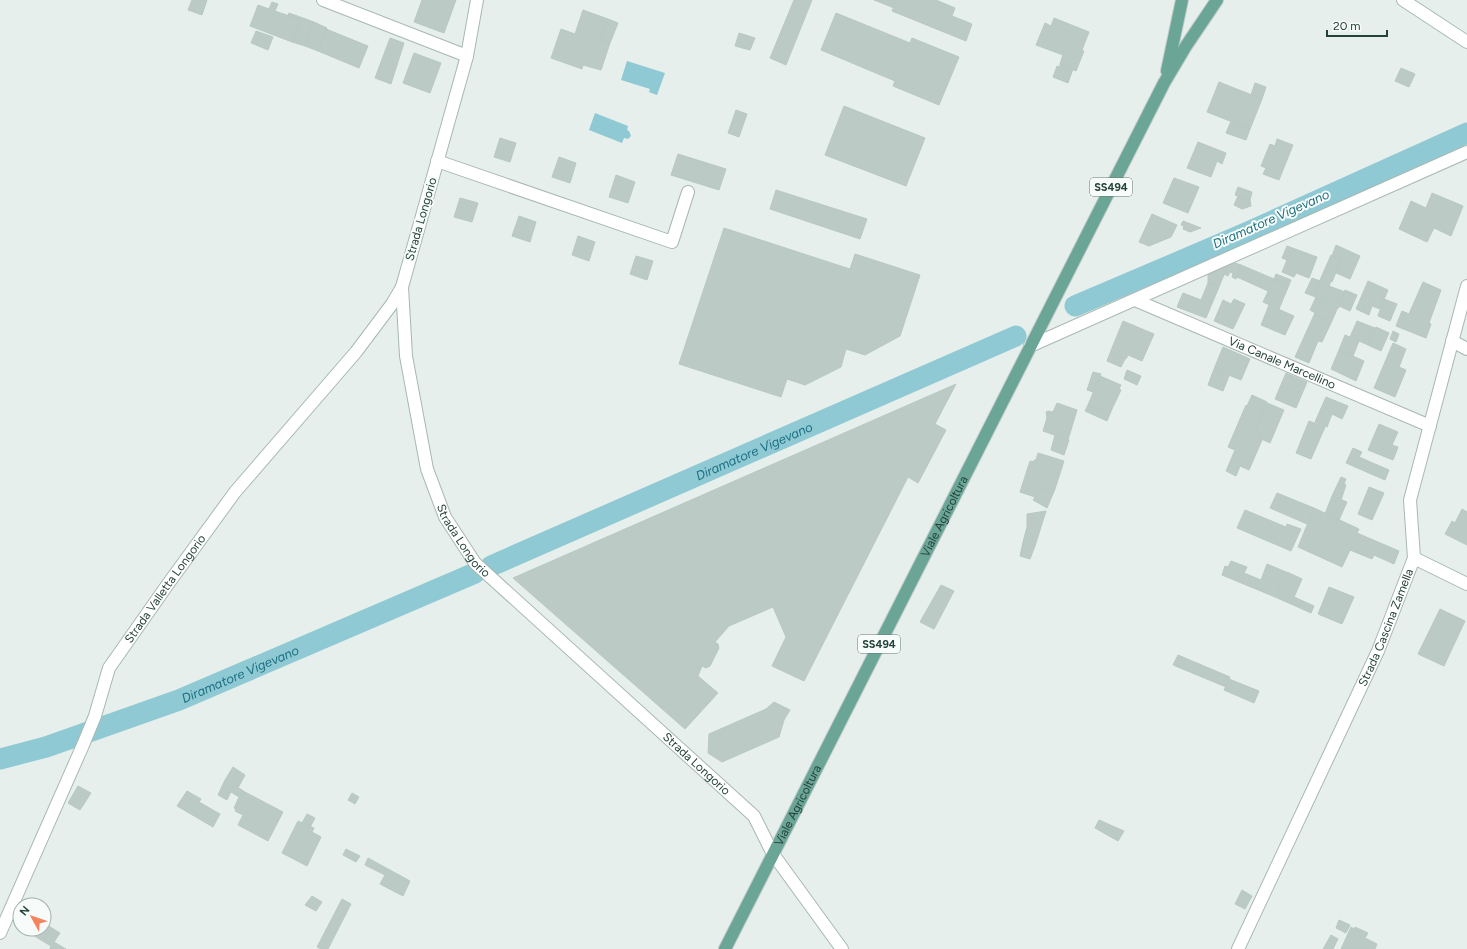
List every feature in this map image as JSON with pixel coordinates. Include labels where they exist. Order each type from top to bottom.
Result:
[{"type":"main road","name":"Viale Agricoltura","points":[[1164,83],[1182,0]]},
{"type":"main road","name":"Viale Agricoltura","points":[[725,949],[1164,83],[1186,46],[1217,0]]},
{"type":"street","points":[[323,0],[467,56]]},
{"type":"street","name":"Strada Longorio","points":[[477,0],[467,56],[402,287],[406,356],[427,469],[445,517],[475,563],[754,816],[773,854],[842,949]]},
{"type":"street","points":[[1402,0],[1467,42]]},
{"type":"street","points":[[1032,343],[1135,300],[1467,152]]},
{"type":"street","points":[[437,161],[672,242],[688,192]]},
{"type":"street","name":"Strada Cascina Zamella","points":[[1238,949],[1378,651],[1414,558],[1410,500],[1467,286]]},
{"type":"street","name":"Strada Valletta Longorio","points":[[0,933],[64,790],[95,716],[109,668],[235,492],[356,352],[392,304],[402,287]]},
{"type":"street","name":"Via Canale Marcellino","points":[[1135,300],[1430,426]]},
{"type":"street","points":[[1452,342],[1467,349]]},
{"type":"street","points":[[1414,558],[1467,584]]},
{"type":"water","points":[[627,61],[665,73],[657,95],[649,92],[650,89],[621,80]]},
{"type":"water","points":[[595,113],[628,126],[627,130],[631,136],[628,139],[624,138],[622,143],[589,130]]},
{"type":"building","points":[[192,0],[207,0],[202,15],[188,10]]},
{"type":"building","points":[[422,0],[456,0],[444,33],[414,22]]},
{"type":"building","points":[[794,0],[812,0],[786,65],[770,58]]},
{"type":"building","points":[[874,0],[897,0],[894,8]]},
{"type":"building","points":[[897,0],[936,0],[955,8],[952,16],[972,24],[966,41],[892,11]]},
{"type":"building","points":[[272,2],[278,4],[275,11],[301,20],[292,42],[250,26],[258,5],[269,9]]},
{"type":"building","points":[[583,10],[608,19],[601,39],[610,43],[601,70],[583,65],[582,69],[551,58],[561,29],[575,34]]},
{"type":"building","points":[[289,13],[314,22],[305,46],[292,42],[301,20],[288,15]]},
{"type":"building","points":[[836,13],[910,43],[912,38],[959,57],[939,105],[893,86],[895,81],[821,50]]},
{"type":"building","points":[[1054,18],[1089,32],[1082,50],[1084,51],[1076,71],[1060,64],[1063,55],[1036,45],[1045,23],[1051,26]]},
{"type":"building","points":[[608,19],[618,23],[610,43],[601,39]]},
{"type":"building","points":[[314,22],[327,28],[318,51],[305,46]]},
{"type":"building","points":[[326,29],[368,46],[359,68],[318,51]]},
{"type":"building","points":[[256,31],[273,37],[268,50],[251,43]]},
{"type":"building","points":[[739,33],[755,38],[750,50],[735,46]]},
{"type":"building","points":[[390,38],[404,43],[391,84],[375,78]]},
{"type":"building","points":[[414,53],[441,63],[430,93],[403,83]]},
{"type":"building","points":[[1060,64],[1073,69],[1068,83],[1053,77],[1057,66],[1060,67]]},
{"type":"building","points":[[1401,68],[1415,74],[1409,87],[1395,81]]},
{"type":"building","points":[[1219,82],[1262,99],[1250,129],[1207,112]]},
{"type":"building","points":[[1255,83],[1266,87],[1262,99],[1251,95]]},
{"type":"building","points":[[844,106],[925,138],[906,186],[825,155]]},
{"type":"building","points":[[736,110],[747,114],[739,137],[728,133]]},
{"type":"building","points":[[1231,121],[1250,129],[1246,140],[1226,133]]},
{"type":"building","points":[[500,138],[516,143],[510,162],[494,157]]},
{"type":"building","points":[[1277,139],[1293,145],[1279,180],[1263,174],[1266,168],[1261,166],[1270,144],[1275,146]]},
{"type":"building","points":[[1198,142],[1226,153],[1222,164],[1217,161],[1211,177],[1187,168]]},
{"type":"building","points":[[678,154],[726,169],[719,190],[671,175]]},
{"type":"building","points":[[559,157],[576,163],[570,183],[552,177]]},
{"type":"building","points":[[616,175],[635,182],[628,203],[609,197]]},
{"type":"building","points":[[1174,178],[1199,187],[1188,213],[1163,203]]},
{"type":"building","points":[[1238,187],[1252,192],[1250,200],[1235,195]]},
{"type":"building","points":[[776,190],[867,219],[860,239],[770,209]]},
{"type":"building","points":[[1432,193],[1463,206],[1451,236],[1434,228],[1427,242],[1399,229],[1411,201],[1426,208]]},
{"type":"building","points":[[1238,196],[1250,200],[1251,206],[1242,209],[1234,205]]},
{"type":"building","points":[[460,198],[478,203],[472,222],[454,217]]},
{"type":"building","points":[[1152,214],[1177,225],[1171,237],[1149,246],[1139,242]]},
{"type":"building","points":[[519,216],[536,222],[530,242],[512,236]]},
{"type":"building","points":[[1183,221],[1201,228],[1190,232],[1183,229],[1184,226],[1181,225]]},
{"type":"building","points":[[724,228],[850,269],[855,254],[920,275],[900,336],[865,355],[846,349],[841,367],[805,385],[787,379],[781,397],[679,364]]},
{"type":"building","points":[[578,236],[595,242],[589,261],[572,255]]},
{"type":"building","points":[[1336,245],[1360,256],[1350,279],[1336,273],[1341,260],[1332,256]]},
{"type":"building","points":[[1287,246],[1317,257],[1309,278],[1296,273],[1294,277],[1282,272],[1287,260],[1282,258]]},
{"type":"building","points":[[1331,255],[1341,260],[1329,286],[1345,292],[1339,308],[1313,296]]},
{"type":"building","points":[[636,256],[653,261],[647,280],[630,274]]},
{"type":"building","points":[[1227,263],[1228,265],[1219,287],[1208,283],[1208,272]]},
{"type":"building","points":[[1235,263],[1241,265],[1236,279],[1232,277],[1233,273],[1230,272],[1228,276],[1224,274],[1228,265]]},
{"type":"building","points":[[1241,265],[1274,279],[1268,291],[1237,277]]},
{"type":"building","points":[[1276,274],[1291,280],[1289,285],[1274,279]]},
{"type":"building","points":[[1312,278],[1320,281],[1313,296],[1305,293]]},
{"type":"building","points":[[1274,279],[1289,285],[1279,309],[1263,302]]},
{"type":"building","points":[[1368,281],[1388,290],[1380,309],[1372,306],[1369,315],[1356,309]]},
{"type":"building","points":[[1423,282],[1441,290],[1429,323],[1431,324],[1426,338],[1396,326],[1402,311],[1409,314]]},
{"type":"building","points":[[1208,283],[1219,287],[1206,318],[1177,307],[1183,293],[1201,300]]},
{"type":"building","points":[[1345,290],[1357,295],[1350,311],[1339,306]]},
{"type":"building","points":[[1316,297],[1338,307],[1331,323],[1314,315],[1315,313],[1310,310]]},
{"type":"building","points":[[1234,299],[1245,304],[1233,329],[1214,321],[1223,300],[1231,304]]},
{"type":"building","points":[[1384,299],[1397,304],[1390,321],[1378,316]]},
{"type":"building","points":[[1269,305],[1294,316],[1285,335],[1261,325]]},
{"type":"building","points":[[1314,315],[1331,323],[1322,342],[1318,341],[1309,363],[1295,357]]},
{"type":"building","points":[[1123,321],[1154,334],[1142,361],[1128,355],[1126,359],[1110,353]]},
{"type":"building","points":[[1357,321],[1375,328],[1368,345],[1350,337]]},
{"type":"building","points":[[1376,327],[1389,333],[1381,351],[1368,345]]},
{"type":"building","points":[[1393,331],[1399,334],[1396,342],[1390,339]]},
{"type":"building","points":[[1345,335],[1359,341],[1353,356],[1339,350]]},
{"type":"building","points":[[1393,343],[1406,349],[1399,367],[1406,370],[1395,397],[1374,388]]},
{"type":"building","points":[[1223,347],[1250,359],[1241,380],[1214,369]]},
{"type":"building","points":[[1339,350],[1364,361],[1356,381],[1331,369]]},
{"type":"building","points":[[1110,353],[1125,359],[1121,367],[1107,361]]},
{"type":"building","points":[[1214,369],[1229,376],[1223,391],[1208,385]]},
{"type":"building","points":[[1127,370],[1141,376],[1137,385],[1124,379]]},
{"type":"building","points":[[1093,372],[1101,374],[1093,392],[1087,390]]},
{"type":"building","points":[[1286,373],[1307,382],[1296,408],[1275,399]]},
{"type":"building","points":[[1100,376],[1121,385],[1119,389],[1121,390],[1109,413],[1088,405]]},
{"type":"building","points":[[956,384],[935,424],[946,430],[918,483],[908,477],[804,681],[772,666],[786,637],[773,607],[729,626],[715,642],[718,644],[719,648],[710,666],[706,668],[702,666],[698,676],[718,693],[685,729],[513,578]]},
{"type":"building","points":[[1252,395],[1267,402],[1255,431],[1261,433],[1259,438],[1262,440],[1249,470],[1240,466],[1236,476],[1226,471],[1235,450],[1228,447],[1246,405],[1247,406]]},
{"type":"building","points":[[1326,397],[1348,406],[1342,419],[1332,414],[1327,427],[1315,422]]},
{"type":"building","points":[[1057,403],[1077,410],[1068,440],[1043,431],[1047,418],[1046,412],[1053,412]]},
{"type":"building","points":[[1267,403],[1284,410],[1270,443],[1259,438],[1261,433],[1255,431]]},
{"type":"building","points":[[1088,405],[1109,413],[1111,408],[1112,409],[1107,421],[1085,411]]},
{"type":"building","points":[[1309,421],[1325,427],[1311,459],[1296,453]]},
{"type":"building","points":[[1379,424],[1398,432],[1392,445],[1398,447],[1393,460],[1368,450]]},
{"type":"building","points":[[1055,435],[1069,440],[1064,455],[1051,450]]},
{"type":"building","points":[[1353,448],[1362,452],[1359,457],[1389,470],[1385,480],[1346,463]]},
{"type":"building","points":[[1038,453],[1064,461],[1055,489],[1043,488],[1035,497],[1020,492],[1030,461],[1034,462],[1034,460],[1036,460]]},
{"type":"building","points":[[1341,477],[1346,479],[1344,484],[1346,485],[1341,500],[1332,496]]},
{"type":"building","points":[[1369,487],[1384,493],[1372,520],[1358,514]]},
{"type":"building","points":[[1043,488],[1055,489],[1047,508],[1033,500]]},
{"type":"building","points":[[1277,493],[1314,508],[1307,524],[1270,508]]},
{"type":"building","points":[[1332,496],[1347,502],[1339,520],[1325,514]]},
{"type":"building","points":[[1314,508],[1359,529],[1357,533],[1399,551],[1394,564],[1374,555],[1372,559],[1350,550],[1342,567],[1298,547]]},
{"type":"building","points":[[1462,509],[1467,512],[1467,545],[1445,534],[1452,521],[1455,523]]},
{"type":"building","points":[[1245,510],[1286,527],[1287,524],[1301,529],[1291,551],[1237,528]]},
{"type":"building","points":[[1046,511],[1035,546],[1023,542],[1027,527],[1027,514]]},
{"type":"building","points":[[1023,542],[1035,546],[1030,559],[1020,556]]},
{"type":"building","points":[[1231,561],[1247,567],[1244,573],[1261,580],[1267,564],[1286,572],[1275,597],[1222,575],[1225,566],[1228,567]]},
{"type":"building","points":[[1287,572],[1302,579],[1291,604],[1275,597]]},
{"type":"building","points":[[941,585],[954,591],[934,629],[920,622]]},
{"type":"building","points":[[1329,587],[1354,597],[1342,624],[1318,614]]},
{"type":"building","points":[[1294,597],[1314,606],[1311,613],[1291,604]]},
{"type":"building","points":[[1440,609],[1465,621],[1444,666],[1418,654]]},
{"type":"building","points":[[1178,655],[1230,677],[1226,687],[1173,665]]},
{"type":"building","points":[[1229,679],[1259,691],[1254,703],[1224,690]]},
{"type":"building","points":[[774,702],[790,710],[784,720],[779,737],[722,762],[708,753],[709,734],[766,709]]},
{"type":"building","points":[[233,767],[245,775],[238,788],[234,785],[227,800],[218,795]]},
{"type":"building","points":[[234,785],[245,792],[236,809],[234,808],[239,797],[231,792]]},
{"type":"building","points":[[78,786],[91,793],[80,810],[68,803]]},
{"type":"building","points":[[187,791],[201,799],[199,802],[220,814],[213,827],[177,806]]},
{"type":"building","points":[[245,792],[283,812],[268,841],[238,825],[243,815],[235,811]]},
{"type":"building","points":[[352,793],[359,797],[355,804],[348,800]]},
{"type":"building","points":[[307,814],[315,818],[310,827],[302,823]]},
{"type":"building","points":[[1099,820],[1124,831],[1118,841],[1095,828]]},
{"type":"building","points":[[298,821],[314,828],[312,832],[321,837],[307,866],[282,853]]},
{"type":"building","points":[[346,849],[360,856],[356,862],[343,855]]},
{"type":"building","points":[[368,858],[410,881],[403,896],[380,884],[385,875],[365,865]]},
{"type":"building","points":[[1242,890],[1252,896],[1245,909],[1235,904]]},
{"type":"building","points":[[312,896],[322,902],[316,911],[305,905]]},
{"type":"building","points":[[342,899],[351,904],[328,949],[321,949],[317,947]]},
{"type":"building","points":[[1339,920],[1350,925],[1346,933],[1336,928]]},
{"type":"building","points":[[1351,927],[1354,929],[1355,927],[1368,933],[1365,938],[1377,944],[1375,949],[1341,949]]},
{"type":"building","points":[[52,928],[60,933],[54,942],[66,949],[50,949],[51,946],[36,937],[52,937]]},
{"type":"building","points":[[1331,935],[1338,939],[1333,949],[1323,949]]},
{"type":"waterway","name":"Diramatore Vigevano","points":[[1075,306],[1246,233],[1467,133]]},
{"type":"waterway","name":"Diramatore Vigevano","points":[[491,566],[1016,336]]},
{"type":"waterway","name":"Diramatore Vigevano","points":[[0,759],[46,747],[179,700],[475,573]]}]
